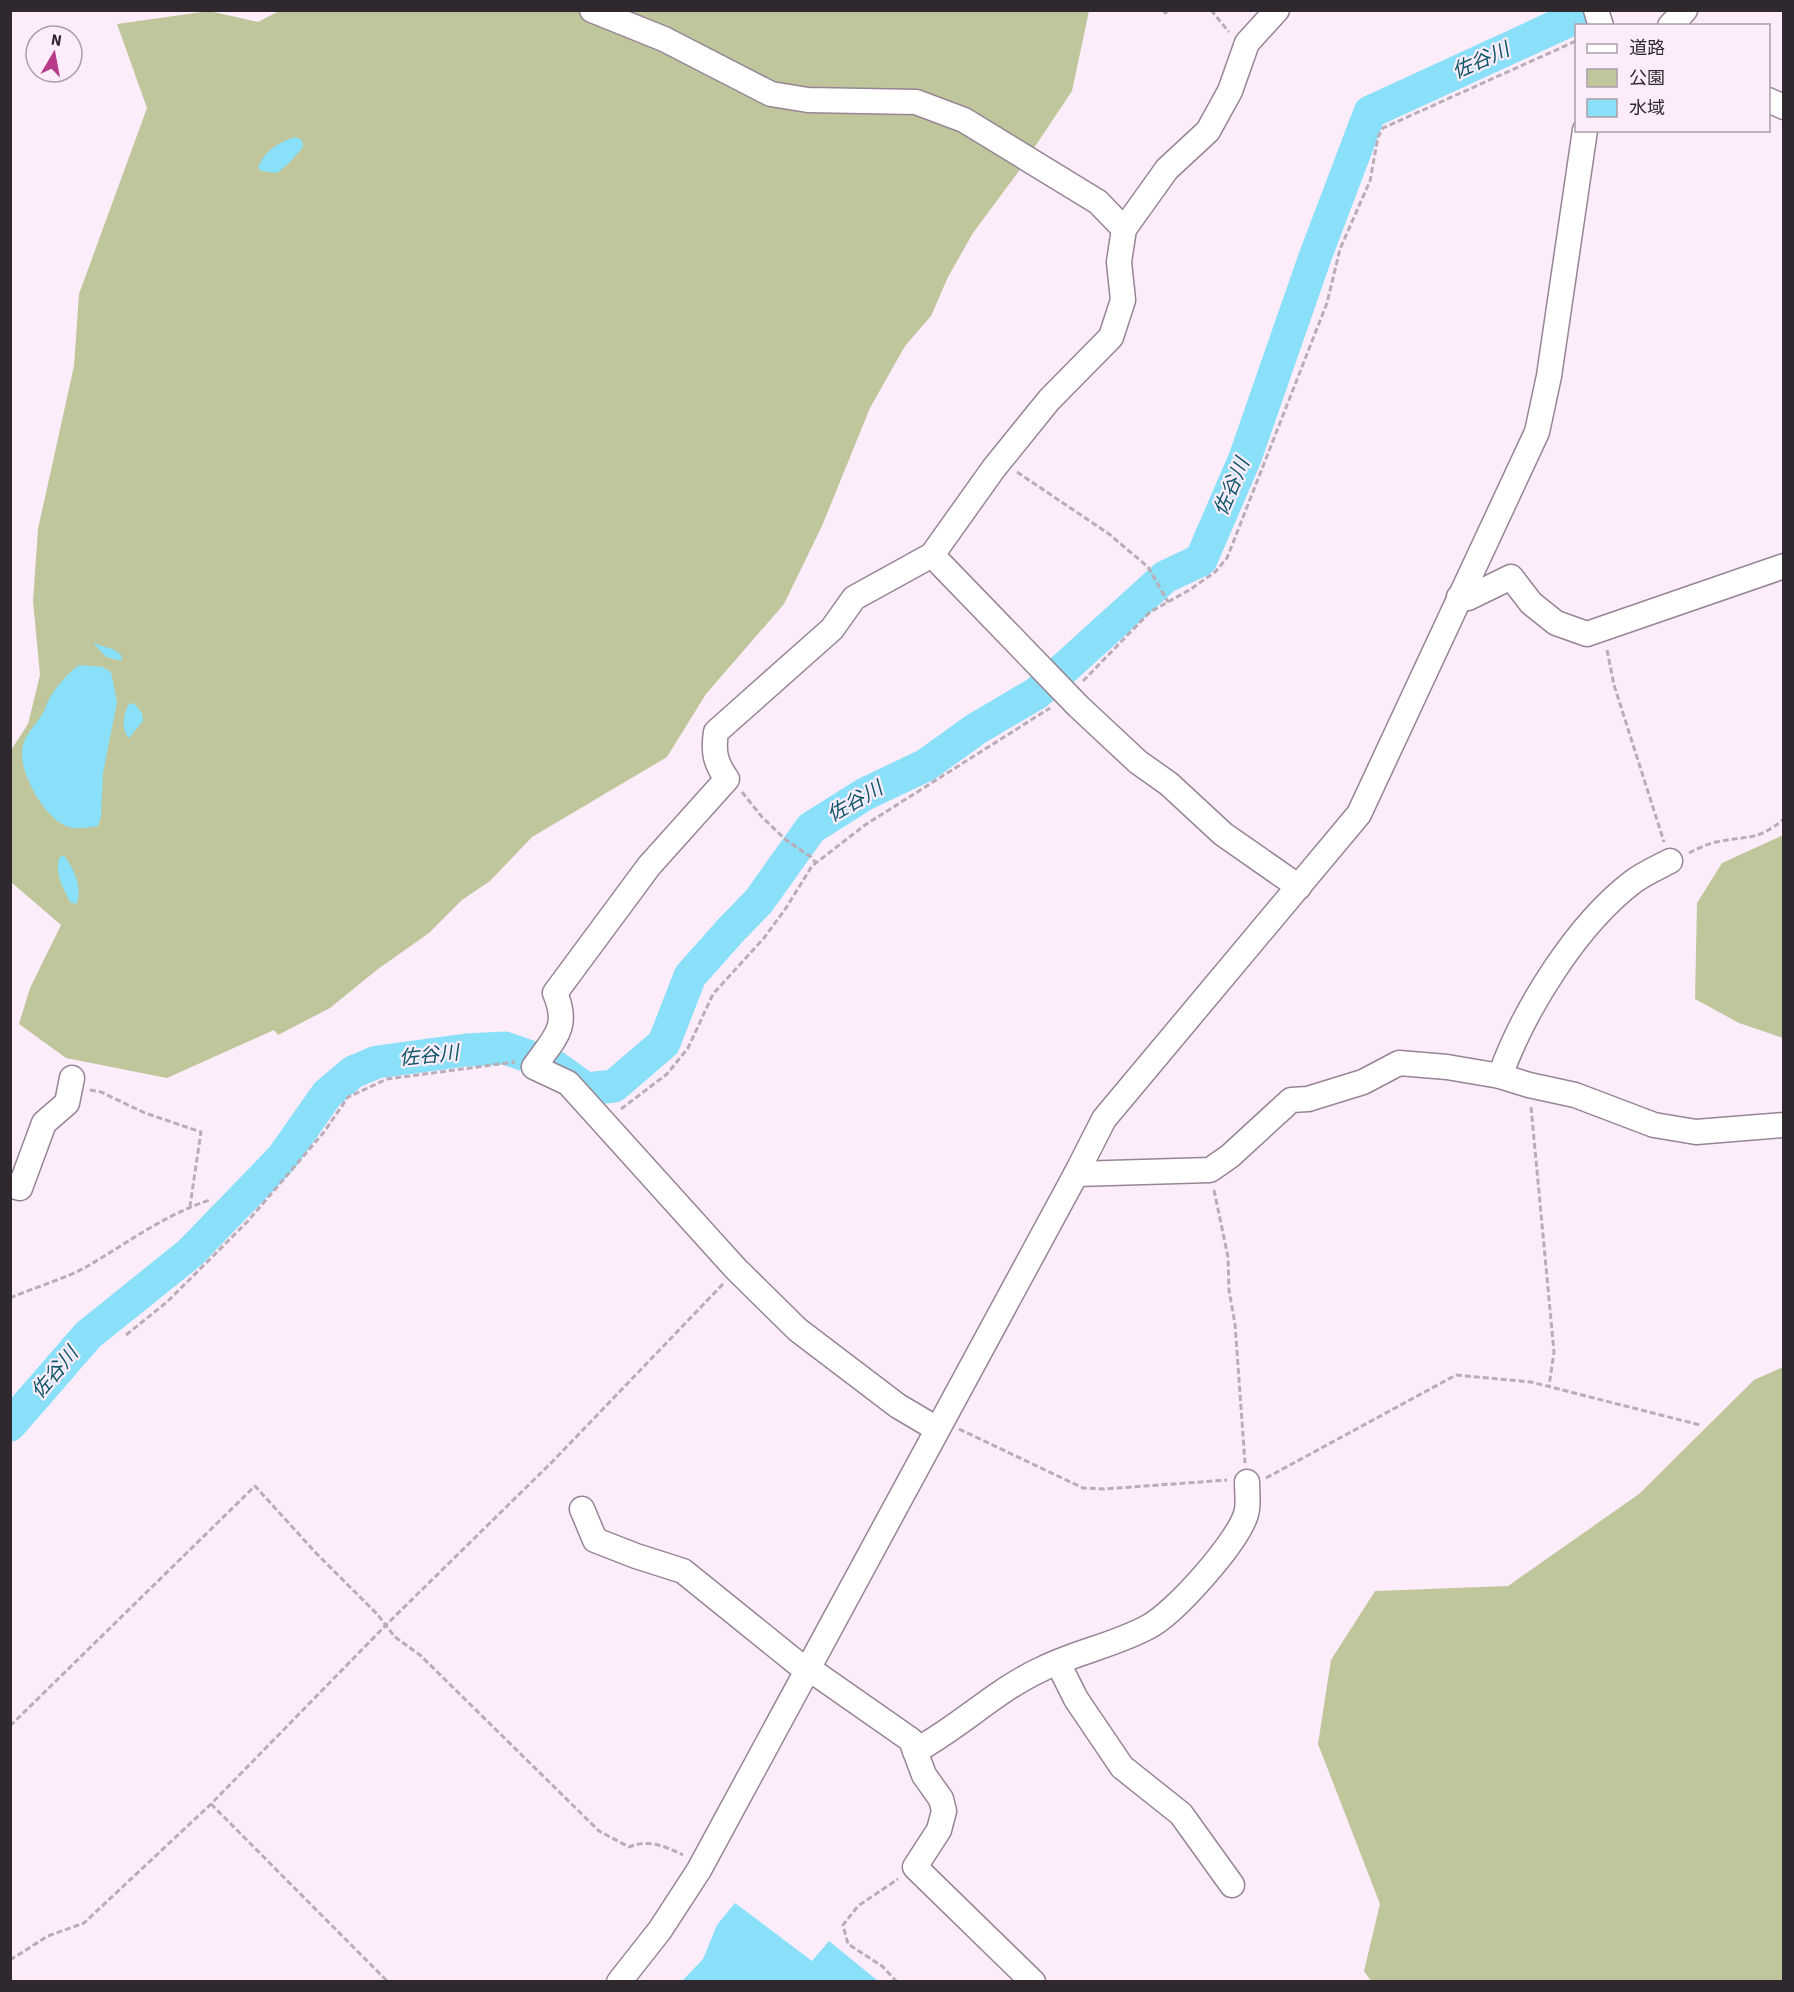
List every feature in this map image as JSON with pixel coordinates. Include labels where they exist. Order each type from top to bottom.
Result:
[{"type":"street","points":[[592,10],[664,39],[771,94],[808,100],[916,102],[964,120],[1098,202],[1124,229]]},
{"type":"street","points":[[939,1425],[898,1406],[798,1330],[736,1269],[568,1083],[534,1067],[561,1027],[562,1009],[555,993],[649,866],[727,778],[718,767],[714,746],[716,732],[832,629],[854,598],[932,555],[994,468],[1049,400],[1111,336],[1123,300],[1119,262],[1124,229],[1167,169],[1208,131],[1230,92],[1247,43],[1277,10]]},
{"type":"street","points":[[1672,24],[1685,10]]},
{"type":"street","points":[[1770,101],[1784,107]]},
{"type":"street","points":[[619,1982],[660,1930],[702,1865],[1104,1119],[1359,814],[1537,432],[1549,376],[1585,132]]},
{"type":"street","points":[[932,555],[1069,696],[1138,762],[1169,784],[1223,834],[1299,887]]},
{"type":"street","points":[[1459,597],[1468,598],[1511,577],[1531,603],[1556,623],[1587,634],[1784,566]]},
{"type":"street","points":[[1500,1076],[1508,1053],[1534,1002],[1566,953],[1603,909],[1635,881],[1670,861]]},
{"type":"street","points":[[1076,1174],[1210,1170],[1230,1156],[1291,1100],[1308,1099],[1363,1082],[1399,1063],[1447,1067],[1500,1076],[1528,1085],[1575,1095],[1654,1125],[1696,1132],[1784,1125]]},
{"type":"street","points":[[10,1185],[20,1188],[44,1123],[67,1103],[71,1082]]},
{"type":"street","points":[[915,1750],[937,1739],[1000,1693],[1042,1669],[1150,1627],[1190,1592],[1238,1534],[1247,1512],[1247,1482]]},
{"type":"street","points":[[582,1509],[595,1540],[683,1571],[797,1663],[808,1668],[911,1740],[924,1775],[940,1798],[944,1811],[939,1830],[915,1867],[1033,1982]]},
{"type":"street","points":[[1058,1663],[1076,1699],[1122,1767],[1181,1814],[1232,1885]]},
{"type":"path","points":[[1164,10],[1165,13],[1170,10]]},
{"type":"path","points":[[1211,10],[1221,24],[1239,41],[1247,43]]},
{"type":"path","points":[[604,1123],[667,1074],[688,1048],[713,994],[764,939],[816,863],[865,825],[1069,696],[1150,612],[1215,572],[1227,558],[1327,303],[1340,249],[1370,181],[1378,136],[1383,128],[1575,41]]},
{"type":"path","points":[[994,468],[1016,471],[1108,534],[1148,567],[1168,602]]},
{"type":"path","points":[[1603,628],[1614,685],[1670,861],[1714,842],[1752,837],[1767,832],[1784,819]]},
{"type":"path","points":[[727,778],[786,840],[816,863]]},
{"type":"path","points":[[126,1335],[167,1302],[249,1221],[324,1132],[348,1096],[387,1079],[521,1061],[534,1067]]},
{"type":"path","points":[[71,1082],[101,1092],[145,1113],[201,1132],[190,1206]]},
{"type":"path","points":[[1528,1085],[1554,1352],[1549,1386]]},
{"type":"path","points":[[1210,1170],[1228,1257],[1247,1482]]},
{"type":"path","points":[[10,1298],[86,1267],[190,1206],[210,1200]]},
{"type":"path","points":[[10,1960],[48,1936],[84,1923],[211,1804],[387,1624],[553,1461],[736,1269]]},
{"type":"path","points":[[939,1425],[1083,1488],[1104,1489],[1230,1480],[1247,1482],[1270,1477],[1456,1375],[1531,1382],[1700,1425]]},
{"type":"path","points":[[10,1726],[255,1486],[316,1553],[387,1624],[395,1637],[420,1655],[599,1831],[629,1847],[640,1842],[665,1846],[702,1865]]},
{"type":"path","points":[[211,1804],[388,1982]]},
{"type":"path","points":[[897,1982],[882,1966],[848,1944],[843,1925],[858,1906],[915,1867]]},
{"type":"green space","points":[[281,10],[1089,11],[1072,91],[1016,175],[973,233],[948,277],[931,316],[905,346],[870,408],[822,526],[784,604],[706,694],[667,757],[532,837],[490,881],[462,900],[429,933],[378,969],[330,1008],[278,1035],[274,1030],[167,1078],[66,1058],[19,1024],[30,988],[61,925],[11,882],[11,750],[28,724],[40,675],[33,601],[38,529],[74,366],[79,294],[147,108],[117,24],[209,11],[258,22]]},
{"type":"green space","points":[[1783,835],[1783,1038],[1739,1023],[1695,999],[1697,903],[1722,863]]},
{"type":"green space","points":[[1783,1367],[1783,1981],[1371,1981],[1364,1971],[1380,1904],[1318,1744],[1331,1660],[1375,1591],[1508,1586],[1639,1494],[1754,1380]]},
{"type":"water","points":[[295,137],[302,140],[303,147],[289,163],[277,173],[261,171],[258,167],[268,152]]},
{"type":"water","points":[[93,643],[115,650],[121,655],[122,661],[106,657]]},
{"type":"water","points":[[79,665],[103,667],[111,672],[117,702],[103,773],[101,816],[98,826],[74,828],[55,819],[38,798],[26,774],[22,748],[52,694],[62,680]]},
{"type":"water","points":[[134,703],[142,713],[143,721],[129,738],[124,730],[124,717],[128,705]]},
{"type":"water","points":[[63,855],[78,885],[76,904],[70,902],[59,875],[59,858]]},
{"type":"water","points":[[735,1903],[812,1961],[829,1941],[878,1981],[682,1981],[703,1959],[717,1925]]},
{"type":"waterway","name":"佐谷川","points":[[10,1425],[88,1335],[190,1253],[282,1158],[327,1094],[353,1072],[377,1062],[466,1050],[505,1048],[551,1064],[586,1089],[614,1086],[664,1043],[690,976],[759,901],[811,828],[865,794],[926,765],[976,729],[1037,693],[1165,577],[1201,560],[1245,458],[1315,257],[1370,112],[1592,10]]}]
